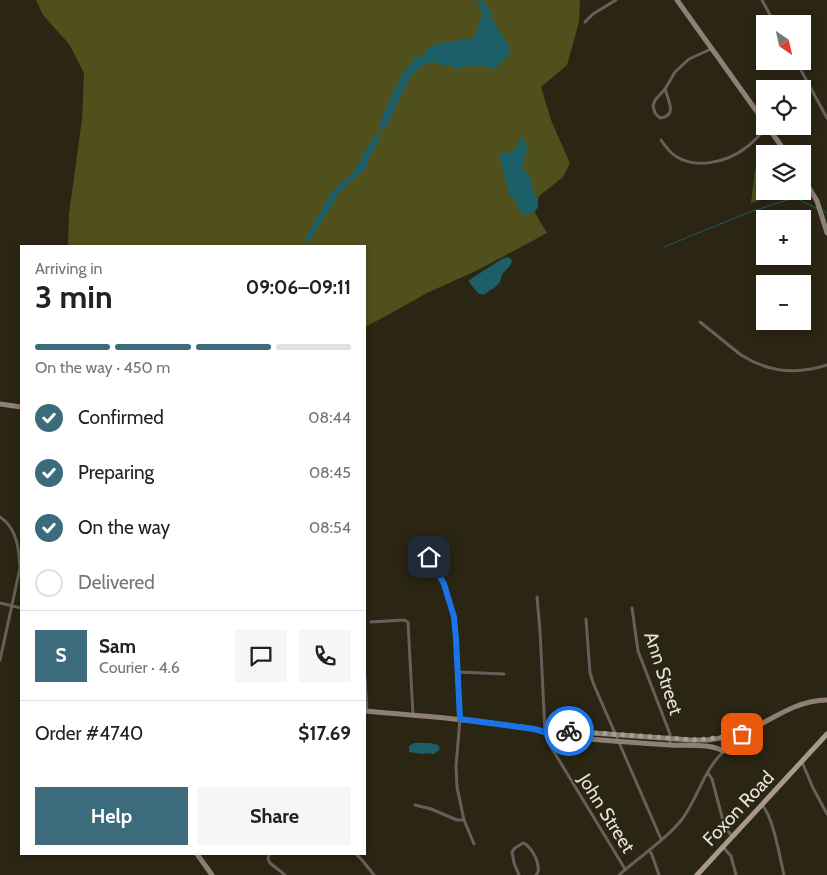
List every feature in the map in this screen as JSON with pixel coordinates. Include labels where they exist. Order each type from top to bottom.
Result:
[{"type":"main road","name":"Foxon Road","points":[[697,875],[827,734]]},
{"type":"street","points":[[585,22],[593,14],[616,0]]},
{"type":"street","points":[[677,0],[756,110]]},
{"type":"street","points":[[764,0],[771,15]]},
{"type":"street","points":[[665,89],[671,108],[666,117],[660,118],[655,113],[653,106],[655,100],[665,89],[673,75],[684,63],[712,49]]},
{"type":"street","points":[[801,70],[827,118]]},
{"type":"street","points":[[660,140],[668,150],[683,160],[710,162],[728,158],[744,149],[759,135]]},
{"type":"street","points":[[811,191],[822,214],[827,233]]},
{"type":"street","points":[[700,322],[741,356],[765,367],[796,371],[827,365]]},
{"type":"street","points":[[0,404],[20,407]]},
{"type":"street","points":[[0,517],[12,529],[20,561],[19,576],[0,660]]},
{"type":"street","points":[[429,557],[444,584],[454,617],[460,719],[456,787],[464,820],[474,844]]},
{"type":"street","name":"John Street","points":[[537,597],[545,732],[549,746],[626,869]]},
{"type":"street","points":[[0,603],[20,608]]},
{"type":"street","name":"Ann Street","points":[[632,608],[638,651],[670,739],[670,745]]},
{"type":"street","points":[[586,619],[590,672],[594,685],[661,839]]},
{"type":"street","points":[[371,622],[404,620],[408,622],[413,715]]},
{"type":"street","points":[[458,672],[504,674]]},
{"type":"street","points":[[545,732],[550,730],[697,740],[733,738],[793,708],[827,700]]},
{"type":"street","points":[[366,711],[460,719],[534,729],[551,736],[712,747],[723,751]]},
{"type":"street","points":[[619,875],[676,826],[687,812],[714,762],[733,738]]},
{"type":"street","points":[[802,762],[827,814]]},
{"type":"street","points":[[708,773],[712,779],[725,828],[732,837]]},
{"type":"street","points":[[415,805],[431,809],[457,820],[464,820]]},
{"type":"street","points":[[762,805],[766,809],[771,822],[784,875]]},
{"type":"street","points":[[519,875],[512,852],[524,843],[532,850],[538,866],[536,875]]},
{"type":"street","points":[[723,847],[731,856],[736,875]]},
{"type":"street","points":[[649,850],[659,875]]},
{"type":"street","points":[[198,855],[212,875]]},
{"type":"street","points":[[269,855],[270,863],[285,875]]},
{"type":"street","points":[[357,855],[374,875]]},
{"type":"shaded area","points":[[36,0],[580,0],[579,22],[567,65],[541,87],[551,120],[570,163],[563,177],[539,196],[535,213],[547,233],[478,270],[427,293],[366,326],[366,245],[68,245],[69,214],[82,119],[84,73],[69,44],[43,15]]},
{"type":"shaded area","points":[[755,169],[756,200],[760,200],[751,203]]},
{"type":"water","points":[[477,0],[484,1],[490,11],[495,24],[509,46],[508,55],[495,68],[487,68],[480,65],[476,67],[464,66],[457,69],[432,61],[423,65],[409,79],[387,126],[383,130],[379,129],[391,99],[391,94],[402,74],[413,61],[413,56],[419,57],[435,44],[469,39],[474,36],[481,18],[481,10]]},
{"type":"water","points":[[377,134],[380,137],[369,157],[366,168],[340,192],[310,242],[305,242],[305,238],[333,190],[350,176]]},
{"type":"water","points":[[522,137],[529,149],[525,155],[522,167],[531,178],[531,187],[538,199],[537,209],[525,215],[520,211],[516,202],[508,193],[499,156],[515,148]]},
{"type":"water","points":[[508,257],[512,260],[511,264],[502,274],[500,282],[483,295],[478,293],[469,280]]},
{"type":"water","points":[[414,743],[430,743],[438,745],[440,749],[434,754],[409,752],[409,746]]},
{"type":"waterway","points":[[664,247],[747,213],[787,200],[797,199],[818,209]]},
{"type":"waterway","points":[[822,210],[827,213]]},
{"type":"way so far","points":[[569,731],[697,740],[733,738],[742,734]]},
{"type":"route","points":[[429,557],[444,584],[454,617],[460,719],[545,732],[550,730],[569,731]]}]
